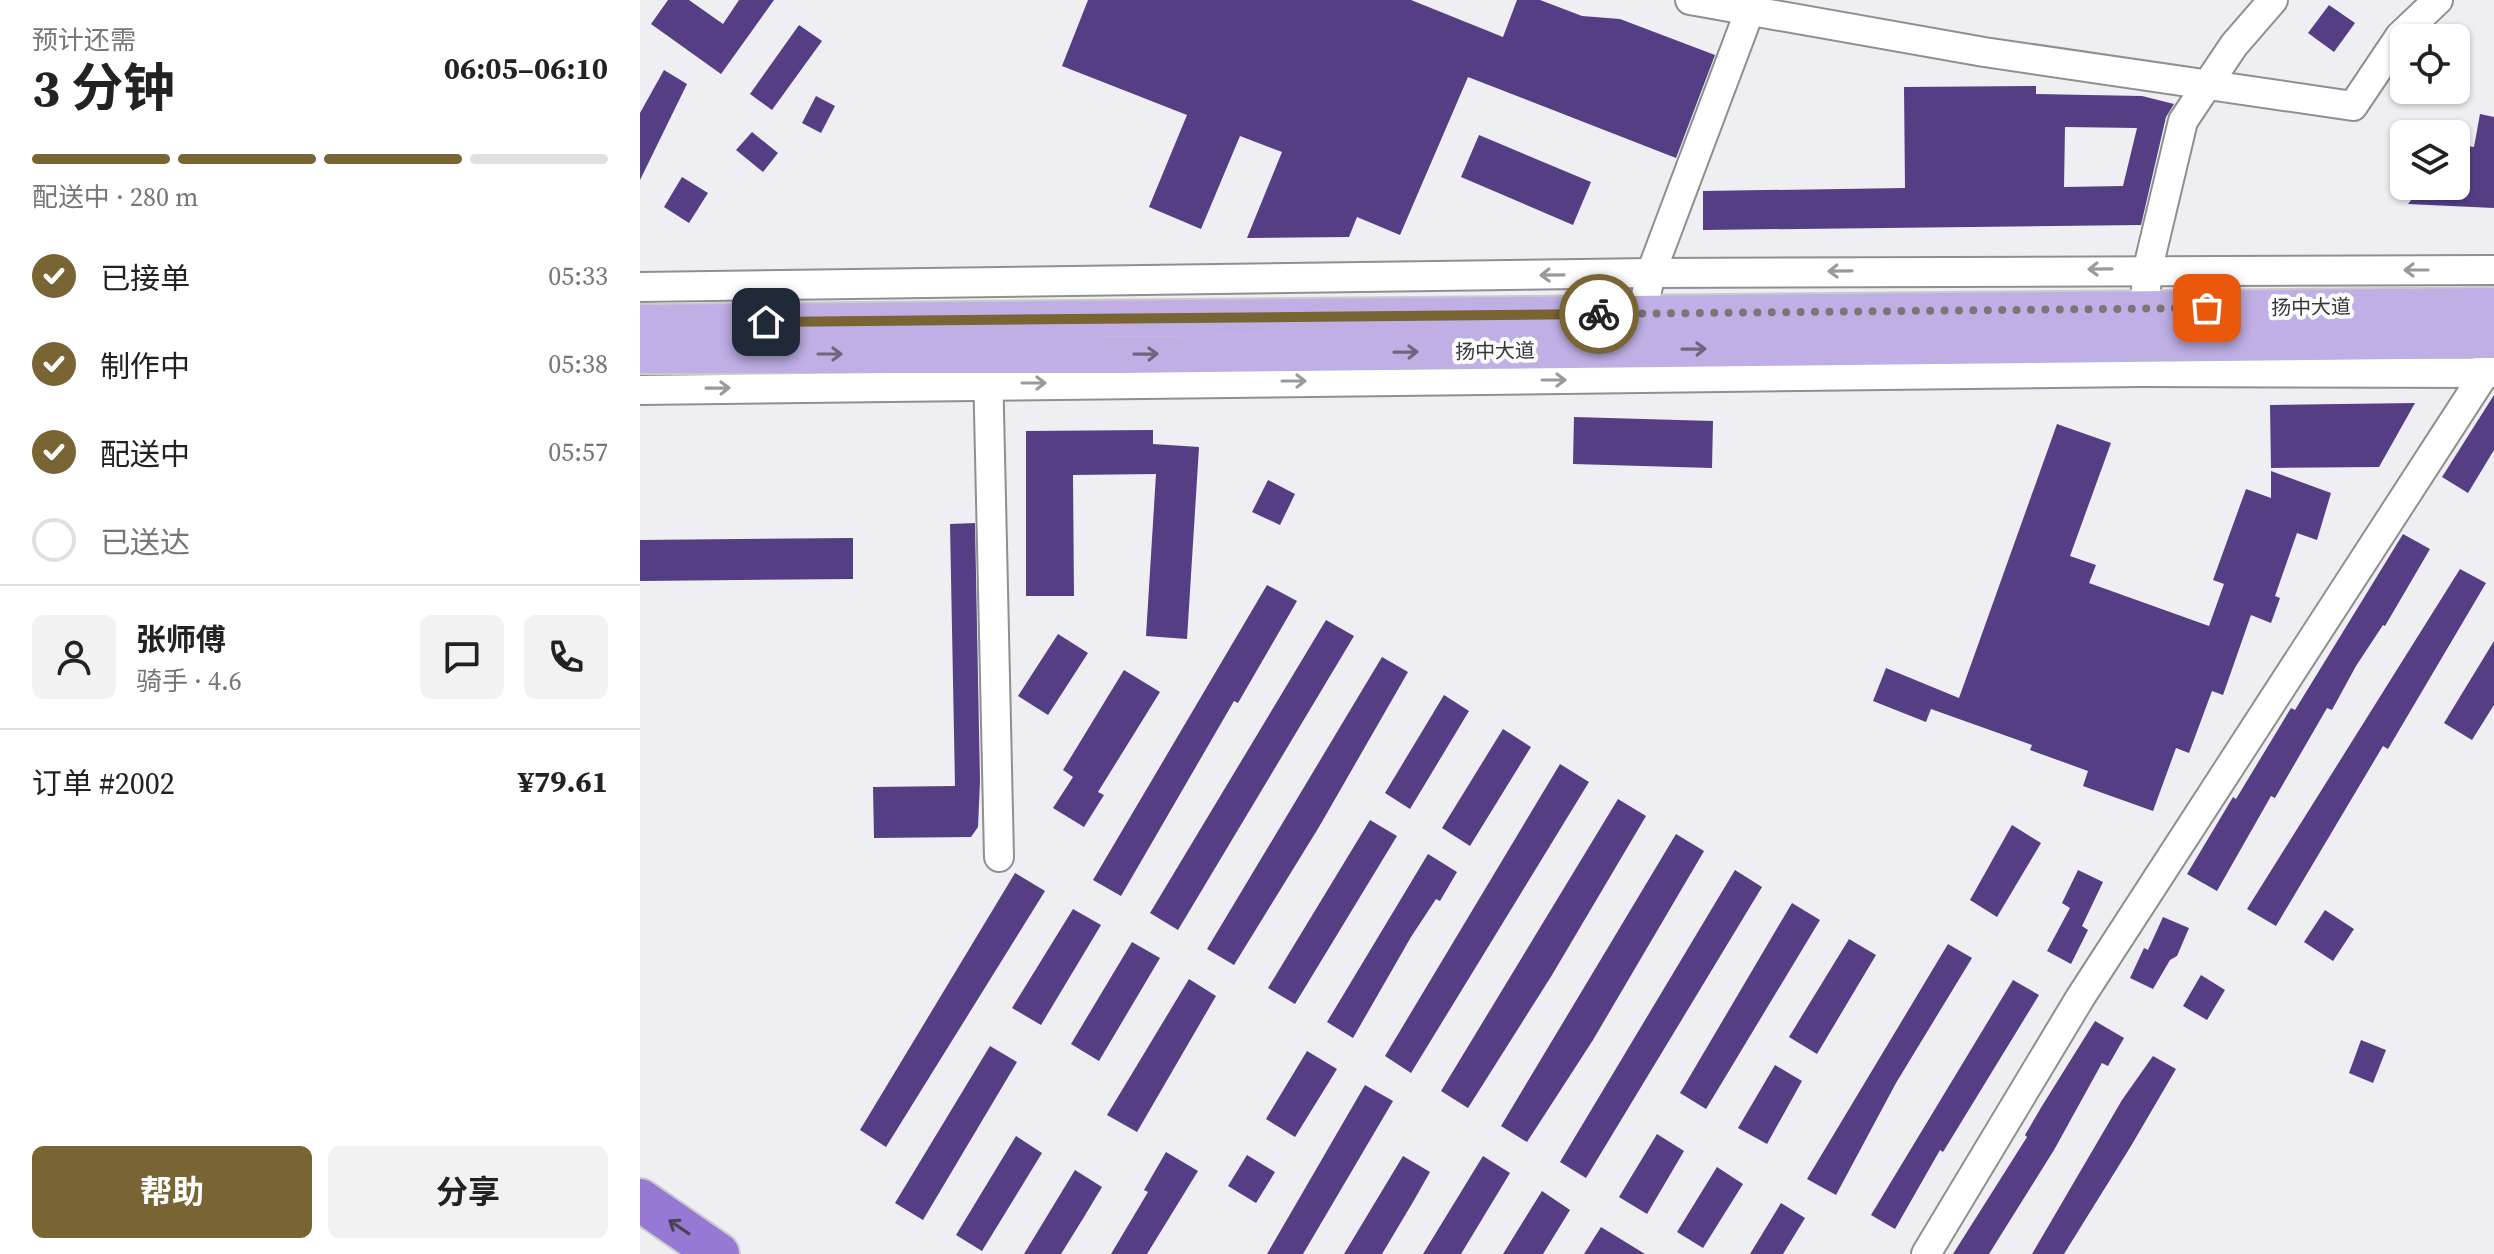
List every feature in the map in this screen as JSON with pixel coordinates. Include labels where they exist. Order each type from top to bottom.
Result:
[{"type":"highway","points":[[640,1200],[718,1254]]},
{"type":"main road","name":"扬中大道","points":[[640,355],[987,353],[1206,337],[1642,313],[2144,309],[2492,340]]},
{"type":"main road","points":[[2141,344],[2144,309]]},
{"type":"main road","points":[[1641,349],[1642,313]]},
{"type":"main road","name":"扬中大道","points":[[640,323],[987,353]]},
{"type":"main road","name":"扬中大道","points":[[1206,337],[1641,349],[2492,340]]},
{"type":"street","points":[[1692,0],[1984,52],[2353,106],[2400,36],[2438,0]]},
{"type":"street","points":[[2144,309],[2148,268],[2183,121],[2234,45],[2273,0]]},
{"type":"street","points":[[1642,313],[1651,273],[1750,10]]},
{"type":"street","points":[[640,287],[2148,268],[2494,270]]},
{"type":"street","points":[[640,390],[987,353],[2141,372],[2492,340]]},
{"type":"street","points":[[1926,1254],[2080,998],[2492,340]]},
{"type":"street","points":[[987,353],[999,857]]},
{"type":"building","points":[[668,0],[689,0],[723,24],[739,0],[774,0],[721,74],[651,24]]},
{"type":"building","points":[[1088,0],[1411,0],[1503,37],[1517,0],[1540,0],[1582,16],[1620,19],[1715,55],[1676,158],[1468,77],[1400,235],[1357,217],[1349,237],[1247,238],[1282,152],[1240,136],[1201,229],[1149,207],[1187,115],[1062,66]]},
{"type":"building","points":[[2329,5],[2355,23],[2334,52],[2308,33]]},
{"type":"building","points":[[799,25],[822,41],[772,110],[750,94]]},
{"type":"building","points":[[664,70],[687,84],[640,180],[640,113]]},
{"type":"building","points":[[2036,86],[2036,94],[2142,96],[2174,104],[2166,117],[2141,225],[1703,230],[1703,191],[1905,188],[1904,87]],"holes":[[[2065,127],[2137,128],[2123,186],[2064,187]]]},
{"type":"building","points":[[816,96],[835,106],[821,133],[802,123]]},
{"type":"building","points":[[2480,114],[2494,117],[2494,208],[2408,204],[2411,200],[2470,200],[2470,146],[2474,147]]},
{"type":"building","points":[[752,132],[778,153],[763,172],[736,150]]},
{"type":"building","points":[[1479,135],[1591,182],[1573,225],[1461,177]]},
{"type":"building","points":[[682,177],[708,193],[689,223],[664,207]]},
{"type":"building","points":[[2494,395],[2494,450],[2468,493],[2442,477]]},
{"type":"building","points":[[2415,403],[2379,467],[2271,468],[2270,405]]},
{"type":"building","points":[[1574,417],[1713,421],[1712,468],[1573,464]]},
{"type":"building","points":[[2057,424],[2111,443],[2070,556],[2096,565],[2089,583],[2209,626],[2224,584],[2213,580],[2246,489],[2271,498],[2271,471],[2331,493],[2317,540],[2297,533],[2275,596],[2280,598],[2271,623],[2251,615],[2223,695],[2212,691],[2189,753],[2176,748],[2153,811],[2083,786],[2088,771],[2030,750],[2032,745],[1931,709],[1926,722],[1873,701],[1886,668],[1959,698]]},
{"type":"building","points":[[1153,430],[1153,444],[1199,447],[1187,639],[1146,636],[1156,474],[1073,475],[1074,596],[1026,596],[1026,431]]},
{"type":"building","points":[[1268,480],[1295,494],[1280,525],[1252,512]]},
{"type":"building","points":[[975,523],[980,781],[978,827],[971,837],[874,838],[873,787],[955,786],[950,524]]},
{"type":"building","points":[[2403,534],[2430,549],[2332,710],[2327,708],[2275,798],[2271,796],[2217,891],[2187,874],[2291,708],[2295,710]]},
{"type":"building","points":[[853,538],[853,579],[640,581],[640,540]]},
{"type":"building","points":[[2460,569],[2486,583],[2388,749],[2383,746],[2276,926],[2247,909]]},
{"type":"building","points":[[1267,585],[1297,601],[1238,703],[1234,701],[1121,896],[1093,880]]},
{"type":"building","points":[[1326,620],[1354,636],[1178,930],[1150,913]]},
{"type":"building","points":[[1058,634],[1088,653],[1048,715],[1018,696]]},
{"type":"building","points":[[2494,641],[2494,705],[2472,740],[2444,723]]},
{"type":"building","points":[[1382,657],[1408,672],[1319,827],[1234,965],[1207,949]]},
{"type":"building","points":[[1124,670],[1160,692],[1098,792],[1104,795],[1084,827],[1053,808],[1073,777],[1063,770]]},
{"type":"building","points":[[1444,695],[1469,711],[1410,809],[1385,793]]},
{"type":"building","points":[[1503,729],[1531,747],[1470,846],[1442,828]]},
{"type":"building","points":[[1560,764],[1589,782],[1411,1073],[1385,1056]]},
{"type":"building","points":[[1618,799],[1646,816],[1552,975],[1468,1108],[1441,1091]]},
{"type":"building","points":[[1370,820],[1397,836],[1295,1004],[1268,988]]},
{"type":"building","points":[[2012,825],[2041,843],[1997,917],[1970,900]]},
{"type":"building","points":[[1676,834],[1704,851],[1593,1040],[1527,1142],[1501,1126]]},
{"type":"building","points":[[1428,854],[1457,872],[1440,901],[1436,899],[1411,937],[1353,1038],[1327,1022]]},
{"type":"building","points":[[1735,870],[1762,887],[1586,1178],[1560,1162]]},
{"type":"building","points":[[2078,870],[2103,882],[2082,926],[2088,930],[2071,964],[2047,951],[2070,908],[2062,903]]},
{"type":"building","points":[[1015,873],[1045,891],[886,1147],[860,1130]]},
{"type":"building","points":[[1792,903],[1820,920],[1706,1109],[1680,1093]]},
{"type":"building","points":[[1073,909],[1101,925],[1041,1025],[1012,1008]]},
{"type":"building","points":[[2325,910],[2354,929],[2333,961],[2304,942]]},
{"type":"building","points":[[2163,917],[2189,928],[2177,956],[2170,960],[2153,989],[2130,978],[2144,948],[2148,950]]},
{"type":"building","points":[[1849,939],[1876,955],[1817,1054],[1789,1037]]},
{"type":"building","points":[[1132,942],[1160,958],[1099,1061],[1071,1044]]},
{"type":"building","points":[[1948,944],[1972,958],[1896,1083],[1836,1195],[1807,1179]]},
{"type":"building","points":[[2201,975],[2225,990],[2207,1020],[2183,1006]]},
{"type":"building","points":[[1189,979],[1216,996],[1137,1132],[1107,1115]]},
{"type":"building","points":[[2013,980],[2039,995],[1943,1152],[1940,1150],[1895,1229],[1871,1215]]},
{"type":"building","points":[[2095,1021],[2124,1038],[2108,1066],[2102,1063],[2054,1150],[1989,1254],[1953,1254],[2027,1137],[2025,1135],[2042,1106]]},
{"type":"building","points":[[2361,1040],[2386,1050],[2373,1083],[2349,1073]]},
{"type":"building","points":[[990,1046],[1017,1062],[923,1220],[895,1203]]},
{"type":"building","points":[[1307,1051],[1337,1069],[1295,1137],[1266,1119]]},
{"type":"building","points":[[2153,1056],[2176,1069],[2131,1146],[2064,1254],[2032,1254],[2122,1100]]},
{"type":"building","points":[[1775,1065],[1802,1081],[1767,1144],[1738,1128]]},
{"type":"building","points":[[1365,1085],[1393,1101],[1303,1254],[1267,1254]]},
{"type":"building","points":[[1657,1134],[1684,1151],[1647,1214],[1619,1197]]},
{"type":"building","points":[[1016,1136],[1042,1153],[982,1251],[956,1235]]},
{"type":"building","points":[[1166,1152],[1198,1171],[1147,1254],[1111,1254],[1148,1192],[1144,1190]]},
{"type":"building","points":[[1247,1155],[1275,1172],[1256,1203],[1228,1186]]},
{"type":"building","points":[[1403,1156],[1430,1172],[1382,1254],[1344,1254]]},
{"type":"building","points":[[1483,1156],[1510,1173],[1461,1254],[1423,1254]]},
{"type":"building","points":[[1717,1167],[1743,1184],[1703,1248],[1677,1232]]},
{"type":"building","points":[[1075,1170],[1102,1187],[1084,1217],[1061,1254],[1024,1254]]},
{"type":"building","points":[[1542,1191],[1570,1210],[1543,1254],[1503,1254]]},
{"type":"building","points":[[1781,1203],[1805,1218],[1783,1254],[1750,1254]]},
{"type":"building","points":[[1601,1227],[1645,1254],[1584,1254]]},
{"type":"way so far","points":[[1599,314],[2207,308]]},
{"type":"route","points":[[766,322],[1599,314]]}]
